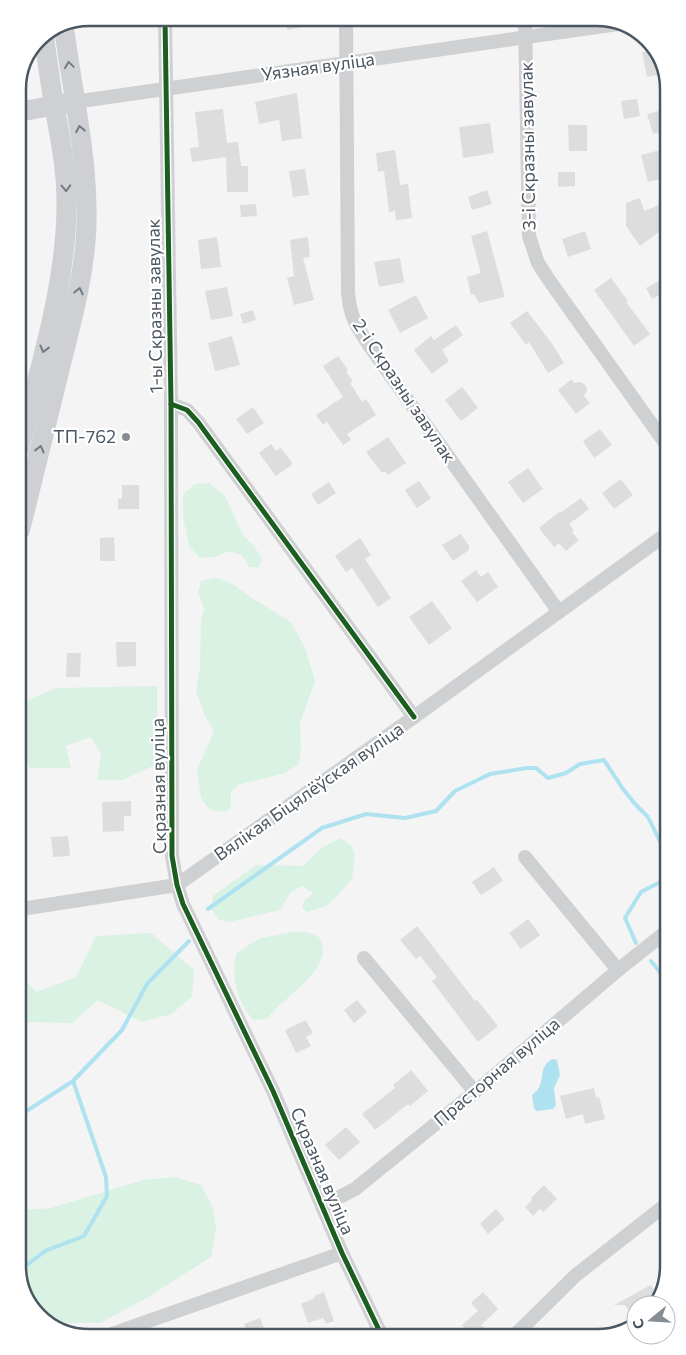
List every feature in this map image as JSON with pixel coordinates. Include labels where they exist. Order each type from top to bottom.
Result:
[{"type":"main road","points":[[26,506],[81,282],[86,234],[86,194],[81,136],[74,102],[65,32]]},
{"type":"main road","points":[[26,421],[60,278],[65,233],[67,188],[62,138],[54,105],[45,45]]},
{"type":"main road","name":"Уязная вуліца","points":[[26,110],[74,102]]},
{"type":"street","name":"1-ы Скразны завулак","points":[[166,26],[171,404],[187,410],[198,422],[414,717]]},
{"type":"street","name":"2-і Скразны завулак","points":[[346,26],[348,292],[349,307],[353,321],[370,348],[559,612]]},
{"type":"street","name":"3-і Скразны завулак","points":[[525,26],[530,236],[538,263],[660,436]]},
{"type":"street","name":"Уязная вуліца","points":[[74,102],[603,26]]},
{"type":"street","name":"Скразная вуліца","points":[[125,1329],[342,1252],[273,1091],[183,904],[177,885],[172,856],[171,404]]},
{"type":"street","name":"Вялікая Біцялёўская вуліца","points":[[26,908],[177,885],[414,717],[660,539]]},
{"type":"street","points":[[525,857],[618,970]]},
{"type":"street","name":"Прасторная вуліца","points":[[322,1206],[355,1189],[475,1092],[660,937]]},
{"type":"street","points":[[364,958],[475,1092]]},
{"type":"street","points":[[521,1329],[576,1275],[660,1209]]},
{"type":"street","points":[[342,1252],[380,1329]]},
{"type":"green space","points":[[209,483],[225,496],[243,535],[254,546],[262,559],[259,567],[249,567],[242,555],[229,551],[214,557],[200,558],[189,546],[183,517],[183,494],[195,484]]},
{"type":"green space","points":[[216,578],[231,583],[291,622],[306,650],[315,681],[300,723],[301,748],[299,764],[285,773],[238,785],[231,792],[231,807],[226,812],[210,810],[201,798],[197,770],[214,731],[204,714],[196,691],[200,667],[201,620],[204,609],[198,592],[201,581]]},
{"type":"green space","points":[[157,686],[157,764],[123,780],[97,780],[101,754],[91,737],[66,746],[71,768],[30,768],[26,762],[26,702],[55,688]]},
{"type":"green space","points":[[340,838],[351,845],[355,855],[352,879],[326,906],[307,912],[302,908],[304,901],[313,893],[302,886],[291,892],[280,910],[229,922],[219,920],[212,910],[213,896],[256,865],[303,866],[320,849]]},
{"type":"green space","points":[[293,932],[307,932],[319,937],[323,951],[320,963],[307,980],[267,1019],[253,1020],[247,1013],[236,988],[234,970],[237,953],[260,938]]},
{"type":"green space","points":[[151,933],[194,970],[192,997],[171,1014],[142,1022],[98,1000],[72,1023],[26,1023],[26,981],[36,992],[76,977],[96,936]]},
{"type":"green space","points":[[175,1177],[201,1185],[213,1207],[216,1228],[211,1257],[145,1299],[100,1323],[64,1323],[54,1318],[39,1304],[27,1278],[26,1210],[51,1208],[143,1180]]},
{"type":"water","points":[[552,1059],[557,1060],[560,1075],[554,1088],[556,1105],[553,1109],[537,1111],[534,1109],[532,1095],[538,1090],[543,1070]]},
{"type":"building","points":[[286,26],[309,26],[287,30]]},
{"type":"building","points":[[647,51],[649,54],[658,75],[647,77],[642,52]]},
{"type":"building","points":[[297,93],[302,138],[282,141],[279,120],[259,124],[255,102]]},
{"type":"building","points":[[637,99],[640,116],[624,119],[621,101]]},
{"type":"building","points":[[223,109],[227,143],[238,142],[241,166],[248,166],[248,192],[227,192],[226,157],[192,162],[190,148],[199,147],[195,112]]},
{"type":"building","points":[[660,111],[660,132],[653,134],[647,114]]},
{"type":"building","points":[[490,123],[494,153],[463,158],[459,127]]},
{"type":"building","points":[[568,125],[587,125],[587,151],[569,151]]},
{"type":"building","points":[[395,150],[400,185],[408,184],[412,218],[396,220],[395,211],[389,212],[384,171],[378,172],[376,153]]},
{"type":"building","points":[[660,150],[660,179],[648,182],[641,155]]},
{"type":"building","points":[[305,169],[309,195],[293,197],[289,171]]},
{"type":"building","points":[[558,172],[575,172],[575,186],[558,187]]},
{"type":"building","points":[[487,190],[492,204],[472,210],[468,197]]},
{"type":"building","points":[[640,198],[644,211],[660,205],[660,231],[640,246],[626,226],[626,203]]},
{"type":"building","points":[[256,204],[257,216],[241,217],[240,205]]},
{"type":"building","points":[[487,231],[505,297],[479,303],[474,294],[471,295],[467,277],[481,273],[471,236]]},
{"type":"building","points":[[585,231],[591,249],[568,257],[562,239]]},
{"type":"building","points":[[217,237],[221,267],[201,269],[198,240]]},
{"type":"building","points":[[308,237],[310,257],[303,258],[314,300],[294,305],[287,278],[294,276],[290,240]]},
{"type":"building","points":[[400,258],[404,282],[379,287],[374,262]]},
{"type":"building","points":[[611,278],[650,334],[634,346],[594,290]]},
{"type":"building","points":[[659,281],[660,295],[652,299],[646,288]]},
{"type":"building","points":[[227,287],[233,316],[211,320],[205,291]]},
{"type":"building","points":[[416,295],[428,318],[400,333],[388,310]]},
{"type":"building","points":[[253,310],[256,320],[243,324],[240,314]]},
{"type":"building","points":[[527,311],[564,363],[548,373],[529,342],[526,345],[510,323]]},
{"type":"building","points":[[456,325],[463,335],[442,350],[449,361],[432,374],[414,350],[431,336],[434,340]]},
{"type":"building","points":[[232,336],[240,365],[215,371],[208,343]]},
{"type":"building","points":[[338,356],[348,370],[346,372],[353,381],[350,383],[362,402],[366,399],[376,415],[347,434],[351,440],[343,445],[327,422],[323,425],[316,415],[343,397],[323,366]]},
{"type":"building","points":[[572,379],[574,383],[581,382],[586,386],[587,391],[584,396],[590,403],[576,414],[558,390]]},
{"type":"building","points":[[462,387],[478,408],[461,421],[445,400]]},
{"type":"building","points":[[253,407],[264,423],[247,434],[236,419]]},
{"type":"building","points":[[600,429],[612,445],[594,458],[583,441]]},
{"type":"building","points":[[388,437],[406,463],[388,475],[385,471],[382,473],[366,452]]},
{"type":"building","points":[[271,444],[276,451],[281,448],[293,464],[276,476],[259,453]]},
{"type":"building","points":[[528,468],[543,489],[523,503],[508,482]]},
{"type":"building","points":[[621,479],[633,495],[614,509],[602,493]]},
{"type":"building","points":[[419,481],[431,498],[417,508],[405,490]]},
{"type":"building","points":[[329,482],[336,493],[318,505],[311,494]]},
{"type":"building","points":[[122,485],[139,485],[139,509],[118,509],[118,499],[122,499]]},
{"type":"building","points":[[581,498],[589,509],[569,524],[574,531],[572,532],[579,540],[566,551],[559,543],[554,547],[539,528]]},
{"type":"building","points":[[461,534],[469,546],[469,550],[453,561],[442,545]]},
{"type":"building","points":[[114,537],[115,561],[100,561],[100,538]]},
{"type":"building","points":[[360,538],[371,555],[365,559],[391,598],[378,607],[352,568],[346,572],[335,556]]},
{"type":"building","points":[[476,570],[481,577],[488,572],[498,587],[477,602],[461,581]]},
{"type":"building","points":[[432,601],[452,628],[429,645],[409,617]]},
{"type":"building","points":[[116,642],[136,642],[136,666],[117,667]]},
{"type":"building","points":[[67,653],[81,653],[80,677],[66,677]]},
{"type":"building","points":[[131,801],[131,816],[124,816],[124,831],[103,832],[102,802]]},
{"type":"building","points":[[68,836],[70,856],[53,857],[51,837]]},
{"type":"building","points":[[494,867],[503,881],[481,895],[472,882]]},
{"type":"building","points":[[528,919],[540,935],[521,949],[509,933]]},
{"type":"building","points":[[417,926],[475,1001],[477,1000],[498,1026],[478,1042],[432,981],[437,977],[420,956],[416,959],[400,940]]},
{"type":"building","points":[[357,1000],[367,1012],[354,1023],[344,1010]]},
{"type":"building","points":[[306,1020],[313,1033],[306,1037],[311,1046],[296,1053],[285,1030]]},
{"type":"building","points":[[411,1070],[428,1091],[375,1130],[362,1114],[395,1088],[393,1085]]},
{"type":"building","points":[[594,1088],[596,1098],[599,1097],[605,1119],[585,1124],[583,1114],[566,1119],[560,1096]]},
{"type":"building","points":[[346,1127],[360,1142],[339,1160],[325,1145]]},
{"type":"building","points":[[544,1185],[557,1199],[543,1212],[540,1209],[533,1216],[525,1207]]},
{"type":"building","points":[[496,1209],[505,1219],[488,1234],[480,1224]]},
{"type":"building","points":[[651,1285],[654,1291],[652,1295],[632,1295]]},
{"type":"building","points":[[324,1292],[334,1321],[326,1324],[323,1318],[308,1323],[301,1304]]},
{"type":"building","points":[[483,1292],[498,1309],[481,1325],[486,1329],[466,1329],[462,1325],[478,1311],[471,1303]]},
{"type":"building","points":[[626,1299],[626,1307],[614,1305]]},
{"type":"building","points":[[260,1318],[264,1329],[246,1329],[244,1324]]},
{"type":"waterway","points":[[208,909],[322,828],[366,814],[405,818],[436,811],[455,791],[490,774],[527,768],[536,768],[548,778],[566,773],[580,764],[604,760],[623,789],[648,817],[660,842]]},
{"type":"waterway","points":[[636,943],[625,918],[641,892],[660,882]]},
{"type":"waterway","points":[[26,1111],[73,1081],[122,1030],[147,984],[189,941]]},
{"type":"waterway","points":[[651,961],[660,972]]},
{"type":"waterway","points":[[26,1266],[45,1251],[84,1236],[107,1196],[106,1177],[73,1081]]},
{"type":"cycle path","points":[[165,26],[171,404],[187,410],[198,422],[414,717]]},
{"type":"cycle path","points":[[171,404],[172,856],[177,885],[183,904],[273,1091],[342,1253],[379,1329]]},
{"type":"place","name":"ТП-762","points":[[126,437]]}]
